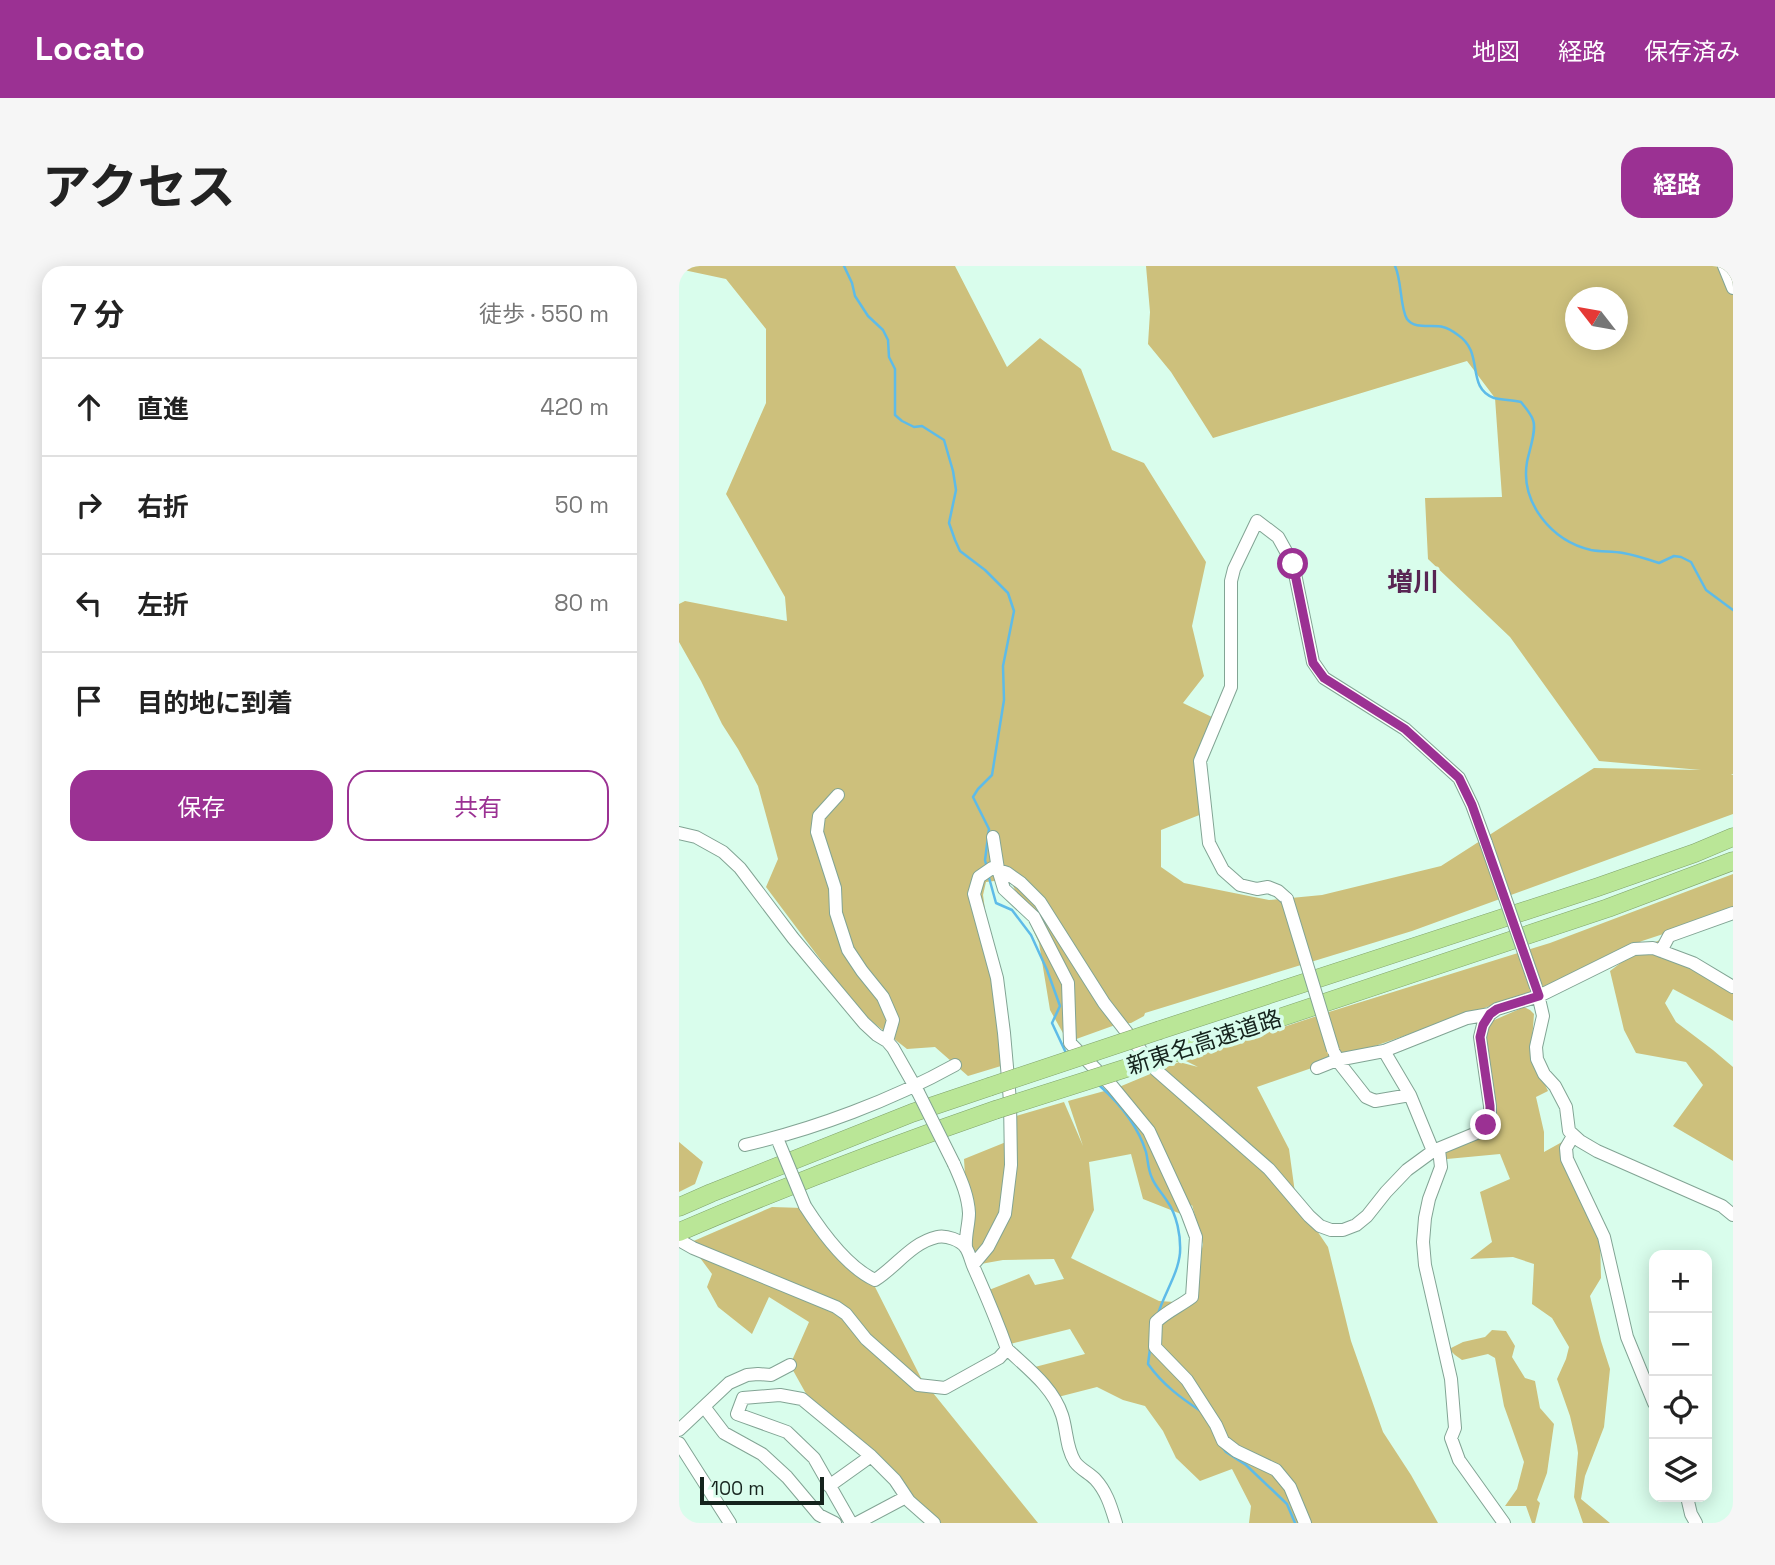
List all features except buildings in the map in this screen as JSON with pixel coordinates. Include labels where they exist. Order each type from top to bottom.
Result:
[{"type":"highway","name":"新東名高速道路","points":[[679,1208],[912,1113],[1598,887],[1733,837]]},
{"type":"highway","name":"新東名高速道路","points":[[679,1231],[917,1137],[1608,908],[1733,861]]},
{"type":"street","points":[[1724,266],[1733,288]]},
{"type":"street","points":[[1410,1094],[1375,1101],[1366,1097],[1335,1055],[1287,899],[1268,887],[1240,885],[1223,870],[1209,843],[1201,761],[1231,687],[1231,581],[1257,521],[1278,537],[1293,564],[1313,663],[1324,678],[1405,729],[1459,778],[1472,805],[1537,991],[1542,1016],[1536,1047],[1537,1059],[1566,1107],[1569,1131],[1597,1151],[1722,1206],[1733,1215]]},
{"type":"street","points":[[838,795],[819,816],[817,832],[835,888],[836,913],[848,950],[883,997],[894,1020],[887,1041]]},
{"type":"street","points":[[679,833],[696,837],[723,852],[740,868],[793,938],[864,1023],[887,1041],[917,1088],[966,1194],[969,1216],[965,1234],[966,1247],[1007,1349],[1041,1380],[1057,1403],[1063,1416],[1070,1452],[1076,1464],[1104,1490],[1117,1523]]},
{"type":"street","points":[[993,837],[995,869],[1004,889],[1034,917],[1068,983],[1070,1043],[1112,1086],[1149,1131],[1196,1237],[1192,1297],[1177,1308],[1164,1313],[1156,1322],[1155,1347],[1187,1380],[1216,1425],[1223,1441],[1236,1451],[1276,1470],[1290,1487],[1305,1523]]},
{"type":"street","points":[[972,1265],[988,1247],[1005,1214],[1011,1165],[1010,1101],[997,978],[974,894],[979,877],[995,869],[1007,873],[1021,883],[1040,902],[1104,1003],[1156,1070],[1269,1169],[1309,1216],[1320,1226],[1331,1230],[1356,1226],[1407,1170],[1436,1150],[1479,1132],[1486,1125],[1490,1118],[1490,1106],[1480,1037],[1483,1025],[1497,1009],[1634,949],[1653,948],[1693,963],[1733,987]]},
{"type":"street","points":[[1661,951],[1669,936],[1733,912]]},
{"type":"street","points":[[1317,1068],[1335,1055],[1384,1051],[1467,1018],[1490,1014]]},
{"type":"street","points":[[1384,1051],[1410,1094],[1441,1167],[1429,1199],[1423,1242],[1425,1265],[1451,1379],[1455,1428],[1451,1438],[1459,1460],[1504,1523]]},
{"type":"street","points":[[745,1145],[777,1140],[917,1088],[955,1065]]},
{"type":"street","points":[[1573,1136],[1566,1148],[1567,1159],[1604,1237],[1627,1337],[1649,1391]]},
{"type":"street","points":[[777,1140],[805,1206],[823,1234],[864,1275],[875,1280],[918,1245],[938,1237],[952,1238],[966,1247]]},
{"type":"street","points":[[679,1240],[836,1307],[846,1314],[866,1339],[918,1385],[945,1388],[999,1358],[1007,1349]]},
{"type":"street","points":[[679,1430],[729,1383],[747,1376],[771,1375],[790,1365]]},
{"type":"street","points":[[851,1523],[814,1458],[787,1432],[737,1414],[743,1398],[780,1395],[802,1399],[871,1456],[925,1517],[934,1523]]},
{"type":"street","points":[[705,1408],[724,1433],[762,1454],[787,1477],[818,1516],[835,1523]]},
{"type":"street","points":[[679,1443],[730,1523]]},
{"type":"street","points":[[829,1486],[871,1456]]},
{"type":"street","points":[[857,1523],[907,1497]]},
{"type":"street","points":[[1689,1502],[1696,1523]]},
{"type":"shaded area","points":[[679,266],[955,266],[1007,367],[1040,338],[1081,369],[1112,450],[1144,463],[1206,562],[1192,626],[1204,676],[1183,703],[1214,718],[1200,761],[1202,814],[1161,830],[1161,867],[1184,883],[1269,900],[1322,895],[1441,866],[1594,768],[1701,770],[1599,761],[1510,637],[1428,559],[1425,498],[1502,497],[1495,398],[1467,361],[1213,438],[1171,372],[1148,344],[1150,312],[1146,266],[1733,266],[1733,814],[1412,931],[1145,1013],[1131,1023],[1118,1024],[1068,1042],[1050,1010],[1039,943],[1010,879],[986,882],[983,895],[1006,1064],[968,1076],[935,1047],[907,1049],[865,1016],[766,887],[778,859],[758,786],[679,642],[679,604],[685,601],[787,621],[785,597],[726,494],[766,403],[766,329],[726,279],[679,269]]},
{"type":"shaded area","points":[[1733,874],[1733,911],[1642,941],[1539,989],[1257,1087],[1289,1149],[1296,1200],[1328,1247],[1351,1341],[1383,1432],[1438,1523],[1249,1523],[1251,1506],[1232,1469],[1200,1481],[1176,1458],[1163,1431],[1145,1406],[1123,1400],[1097,1387],[1058,1397],[1031,1368],[1085,1354],[1070,1329],[1010,1344],[989,1290],[1029,1274],[1035,1285],[1064,1279],[1054,1259],[1003,1260],[975,1265],[969,1244],[964,1159],[1011,1140],[1013,1117],[1064,1102],[1083,1146],[1068,1101],[1119,1087],[1179,1062],[1198,1067],[1184,1060],[1550,943]],"holes":[[[1131,1154],[1143,1199],[1181,1214],[1192,1205],[1203,1244],[1190,1303],[1159,1301],[1071,1258],[1094,1210],[1089,1162]]]},
{"type":"shaded area","points":[[1660,940],[1665,953],[1733,988],[1733,1021],[1673,989],[1665,1003],[1676,1022],[1733,1067],[1733,1161],[1673,1126],[1703,1085],[1686,1062],[1636,1053],[1624,1030],[1610,971],[1639,949]]},
{"type":"shaded area","points":[[1524,1007],[1534,1014],[1531,1055],[1548,1091],[1536,1097],[1544,1132],[1544,1152],[1562,1142],[1564,1164],[1600,1237],[1601,1278],[1590,1296],[1610,1369],[1604,1427],[1585,1476],[1581,1499],[1610,1523],[1583,1523],[1574,1497],[1577,1446],[1557,1379],[1569,1347],[1552,1318],[1532,1304],[1534,1264],[1513,1257],[1470,1259],[1492,1242],[1480,1192],[1510,1179],[1500,1154],[1447,1159],[1443,1154],[1456,1141],[1490,1124],[1483,1025]]},
{"type":"shaded area","points":[[679,1142],[703,1162],[695,1184],[679,1192]]},
{"type":"shaded area","points":[[772,1207],[803,1208],[872,1281],[921,1378],[1038,1523],[936,1523],[809,1399],[790,1365],[809,1322],[769,1297],[752,1334],[718,1307],[707,1287],[712,1274],[689,1243]]},
{"type":"shaded area","points":[[1492,1330],[1506,1331],[1515,1346],[1512,1357],[1525,1378],[1535,1381],[1540,1408],[1554,1424],[1547,1473],[1537,1500],[1540,1503],[1535,1523],[1532,1523],[1526,1506],[1505,1506],[1517,1489],[1524,1462],[1504,1406],[1495,1358],[1488,1354],[1462,1360],[1449,1349],[1463,1342],[1485,1337]]},
{"type":"waterway","points":[[844,266],[855,296],[888,340],[889,357],[895,369],[895,415],[914,427],[922,426],[944,440],[956,490],[949,523],[960,551],[985,570],[1008,593],[1014,611],[1003,666],[1004,700],[992,775],[973,797],[989,829],[985,860],[987,868]]},
{"type":"waterway","points":[[1395,266],[1407,319],[1419,326],[1439,326],[1458,335],[1471,351],[1477,378],[1485,393],[1494,398],[1521,402],[1531,415],[1534,429],[1526,477],[1534,505],[1552,529],[1564,538],[1591,550],[1619,552],[1659,563],[1674,556],[1681,557],[1691,562],[1706,590],[1733,610]]},
{"type":"waterway","points":[[988,874],[996,903],[1012,910],[1031,935],[1047,970],[1060,1006],[1052,1023],[1066,1053]]},
{"type":"waterway","points":[[1100,1086],[1133,1124],[1146,1152],[1151,1175],[1178,1226],[1179,1261],[1158,1314]]},
{"type":"waterway","points":[[1150,1349],[1148,1364],[1154,1372],[1173,1391],[1202,1412]]},
{"type":"waterway","points":[[1223,1448],[1246,1465],[1287,1504],[1295,1523]]},
{"type":"district","name":"増川","points":[[1413,582]]},
{"type":"route","points":[[1293,564],[1313,663],[1324,678],[1405,729],[1459,778],[1472,805],[1539,996],[1497,1009],[1483,1025],[1480,1037],[1490,1106],[1490,1118],[1486,1125]]}]
